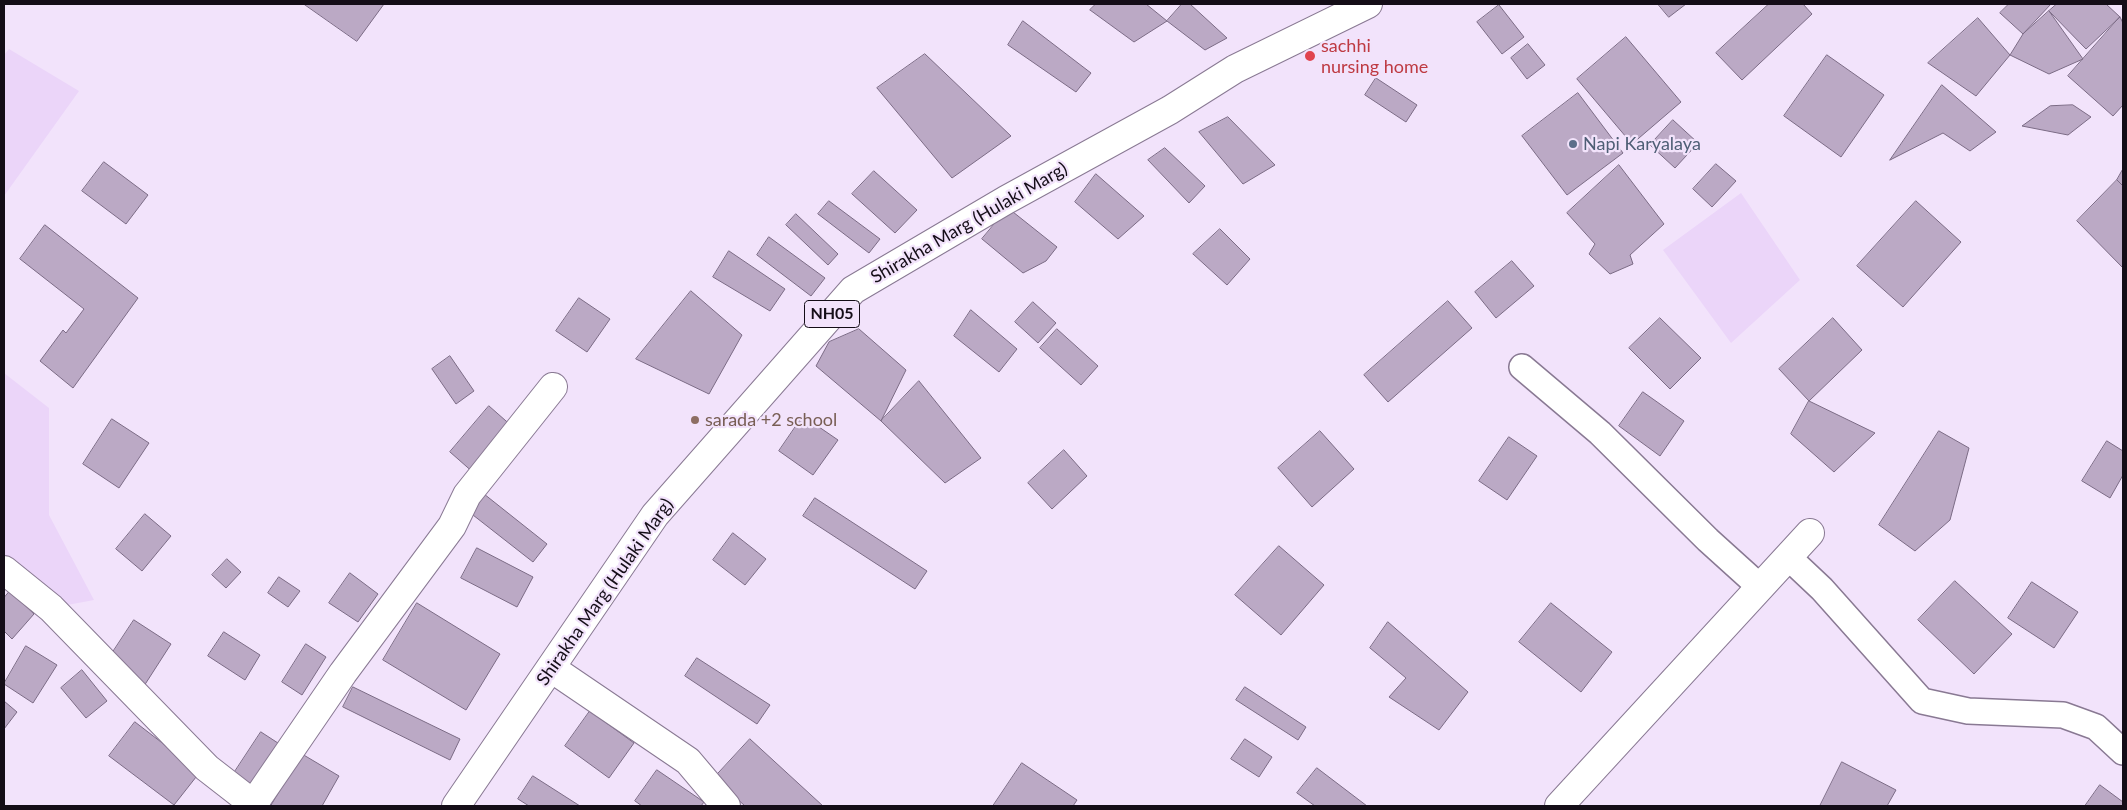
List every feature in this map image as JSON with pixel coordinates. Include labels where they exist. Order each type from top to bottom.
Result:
[{"type":"street","name":"Shirakha Marg (Hulaki Marg)","points":[[456,806],[655,515],[853,290],[1006,200],[1170,110],[1235,69],[1368,4]]},
{"type":"street","points":[[1522,367],[1600,433],[1708,540],[1760,587]]},
{"type":"street","points":[[4,570],[51,608],[207,768],[254,806],[343,673],[452,526],[467,495],[553,387]]},
{"type":"street","points":[[1559,806],[1810,533]]},
{"type":"street","points":[[1788,558],[1822,589],[1922,700],[1968,711],[2063,715],[2096,728],[2123,752]]},
{"type":"street","points":[[551,668],[688,762],[726,806]]},
{"type":"shaded area","points":[[9,49],[79,91],[4,196],[4,55]]},
{"type":"shaded area","points":[[1741,193],[1800,280],[1731,343],[1663,250]]},
{"type":"shaded area","points":[[4,373],[49,408],[49,515],[94,600],[51,608],[4,564]]},
{"type":"building","points":[[304,4],[384,4],[357,41]]},
{"type":"building","points":[[1096,4],[1146,4],[1167,21],[1134,42],[1090,10]]},
{"type":"building","points":[[1182,4],[1190,4],[1227,38],[1205,50],[1167,21]]},
{"type":"building","points":[[1658,4],[1686,4],[1669,17]]},
{"type":"building","points":[[1769,4],[1803,4],[1812,14],[1742,80],[1716,53]]},
{"type":"building","points":[[2009,4],[2051,4],[2023,34],[2000,13]]},
{"type":"building","points":[[2057,4],[2106,4],[2120,17],[2086,49],[2049,11]]},
{"type":"building","points":[[1499,5],[1524,37],[1502,54],[1477,22]]},
{"type":"building","points":[[2049,11],[2083,59],[2049,74],[2010,55],[2023,34]]},
{"type":"building","points":[[2120,17],[2123,23],[2123,105],[2113,116],[2068,76]]},
{"type":"building","points":[[1978,18],[2010,55],[1976,96],[1928,63]]},
{"type":"building","points":[[1023,21],[1091,73],[1076,92],[1008,45]]},
{"type":"building","points":[[1626,37],[1681,102],[1632,144],[1577,79]]},
{"type":"building","points":[[1528,44],[1545,65],[1527,79],[1511,58]]},
{"type":"building","points":[[925,54],[1011,136],[952,178],[877,88]]},
{"type":"building","points":[[1827,55],[1884,95],[1841,157],[1784,116]]},
{"type":"building","points":[[1376,78],[1417,105],[1406,122],[1365,95]]},
{"type":"building","points":[[1942,85],[1996,132],[1970,151],[1943,133],[1890,160]]},
{"type":"building","name":"Napi Karyalaya","points":[[1578,93],[1623,153],[1567,195],[1522,136]]},
{"type":"building","points":[[2073,105],[2091,117],[2068,135],[2022,126],[2050,106]]},
{"type":"building","points":[[1228,117],[1275,165],[1243,184],[1199,132]]},
{"type":"building","points":[[1673,120],[1698,143],[1675,168],[1650,145]]},
{"type":"building","points":[[1165,148],[1205,186],[1189,203],[1148,160]]},
{"type":"building","points":[[104,162],[148,195],[126,224],[82,191]]},
{"type":"building","points":[[1716,164],[1736,181],[1712,207],[1693,189]]},
{"type":"building","points":[[1619,165],[1664,224],[1630,255],[1633,264],[1610,274],[1589,254],[1595,244],[1567,213]]},
{"type":"building","points":[[2123,169],[2123,186],[2117,180]]},
{"type":"building","points":[[874,171],[917,210],[895,233],[852,194]]},
{"type":"building","points":[[1096,174],[1144,216],[1118,239],[1075,202]]},
{"type":"building","points":[[2117,180],[2123,186],[2123,268],[2077,221]]},
{"type":"building","points":[[829,201],[880,239],[869,253],[818,214]]},
{"type":"building","points":[[1916,201],[1961,242],[1903,307],[1857,266]]},
{"type":"building","points":[[1008,208],[1057,247],[1046,261],[1023,273],[982,239]]},
{"type":"building","points":[[796,214],[838,254],[828,265],[786,225]]},
{"type":"building","points":[[45,225],[138,298],[73,388],[40,361],[63,330],[66,333],[84,309],[20,259]]},
{"type":"building","points":[[1220,229],[1250,259],[1227,285],[1193,254]]},
{"type":"building","points":[[769,237],[825,278],[811,296],[757,255]]},
{"type":"building","points":[[729,251],[785,289],[770,311],[713,277]]},
{"type":"building","points":[[1512,261],[1534,286],[1496,318],[1475,292]]},
{"type":"building","points":[[691,291],[742,335],[709,394],[636,359]]},
{"type":"building","points":[[579,298],[610,319],[587,352],[556,331]]},
{"type":"building","points":[[1448,301],[1472,328],[1388,402],[1364,375]]},
{"type":"building","points":[[1033,302],[1056,323],[1038,343],[1015,322]]},
{"type":"building","points":[[971,310],[1017,349],[999,372],[954,336]]},
{"type":"building","points":[[1660,318],[1701,358],[1670,389],[1629,348]]},
{"type":"building","points":[[1833,318],[1862,350],[1809,401],[1779,369]]},
{"type":"building","points":[[859,329],[906,370],[881,421],[816,366],[829,342]]},
{"type":"building","points":[[1057,329],[1098,366],[1081,385],[1040,348]]},
{"type":"building","points":[[450,356],[474,391],[456,404],[432,369]]},
{"type":"building","points":[[919,381],[981,458],[945,483],[881,421]]},
{"type":"building","points":[[1643,392],[1684,421],[1660,456],[1619,426]]},
{"type":"building","points":[[1809,401],[1875,433],[1834,472],[1791,434]]},
{"type":"building","points":[[489,406],[514,428],[475,474],[450,452]]},
{"type":"building","points":[[803,416],[838,440],[813,475],[779,451]]},
{"type":"building","points":[[112,419],[149,443],[119,488],[83,464]]},
{"type":"building","points":[[1320,431],[1354,469],[1312,507],[1278,468]]},
{"type":"building","points":[[1939,431],[1969,448],[1950,520],[1915,551],[1879,525]]},
{"type":"building","points":[[1509,437],[1537,456],[1507,500],[1479,481]]},
{"type":"building","points":[[2107,441],[2123,451],[2123,475],[2110,498],[2082,481]]},
{"type":"building","points":[[1064,450],[1087,476],[1052,509],[1028,483]]},
{"type":"building","points":[[479,490],[547,544],[533,562],[464,508]]},
{"type":"building","points":[[815,498],[927,571],[915,589],[803,516]]},
{"type":"building","points":[[145,514],[171,536],[142,571],[116,549]]},
{"type":"building","points":[[733,533],[766,559],[745,585],[713,560]]},
{"type":"building","points":[[1279,546],[1324,585],[1281,635],[1235,595]]},
{"type":"building","points":[[477,548],[533,577],[517,607],[461,578]]},
{"type":"building","points":[[227,559],[241,572],[226,588],[212,575]]},
{"type":"building","points":[[350,573],[378,594],[358,622],[329,603]]},
{"type":"building","points":[[279,577],[300,591],[288,607],[268,593]]},
{"type":"building","points":[[1955,581],[2012,634],[1974,674],[1918,620]]},
{"type":"building","points":[[2032,582],[2078,612],[2054,648],[2008,618]]},
{"type":"building","points":[[10,591],[34,614],[12,639],[4,631],[4,598]]},
{"type":"building","points":[[417,603],[500,654],[466,710],[383,660]]},
{"type":"building","points":[[1551,603],[1612,652],[1581,692],[1519,642]]},
{"type":"building","points":[[134,620],[171,644],[144,686],[107,661]]},
{"type":"building","points":[[1388,622],[1468,692],[1439,730],[1389,697],[1406,678],[1370,648]]},
{"type":"building","points":[[224,632],[260,655],[245,680],[208,656]]},
{"type":"building","points":[[306,644],[326,657],[302,695],[282,682]]},
{"type":"building","points":[[26,646],[57,665],[33,703],[4,684]]},
{"type":"building","points":[[697,658],[770,705],[757,724],[685,676]]},
{"type":"building","points":[[82,670],[107,701],[86,718],[61,688]]},
{"type":"building","points":[[353,687],[460,739],[450,760],[343,707]]},
{"type":"building","points":[[1245,687],[1306,727],[1298,740],[1236,700]]},
{"type":"building","points":[[4,701],[17,712],[4,729]]},
{"type":"building","points":[[590,711],[634,743],[609,778],[565,746]]},
{"type":"building","points":[[135,722],[200,772],[174,805],[109,756]]},
{"type":"building","points":[[261,732],[281,745],[254,786],[234,773]]},
{"type":"building","points":[[750,739],[823,806],[745,806],[714,778]]},
{"type":"building","points":[[1245,739],[1272,757],[1259,777],[1231,759]]},
{"type":"building","points":[[302,754],[339,776],[322,806],[271,806]]},
{"type":"building","points":[[1842,762],[1896,790],[1887,806],[1820,806]]},
{"type":"building","points":[[1022,763],[1077,800],[1073,806],[993,806]]},
{"type":"building","points":[[1317,768],[1367,806],[1315,806],[1297,793]]},
{"type":"building","points":[[657,770],[704,802],[701,806],[642,806],[635,801]]},
{"type":"building","points":[[533,776],[580,806],[529,806],[518,799]]},
{"type":"building","points":[[2100,785],[2123,802],[2123,806],[2085,806]]},
{"type":"place","name":"sachhi nursing home","points":[[1310,56]]},
{"type":"place","name":"Napi Karyalaya","points":[[1573,144]]},
{"type":"place","name":"sarada +2 school","points":[[695,420]]}]
